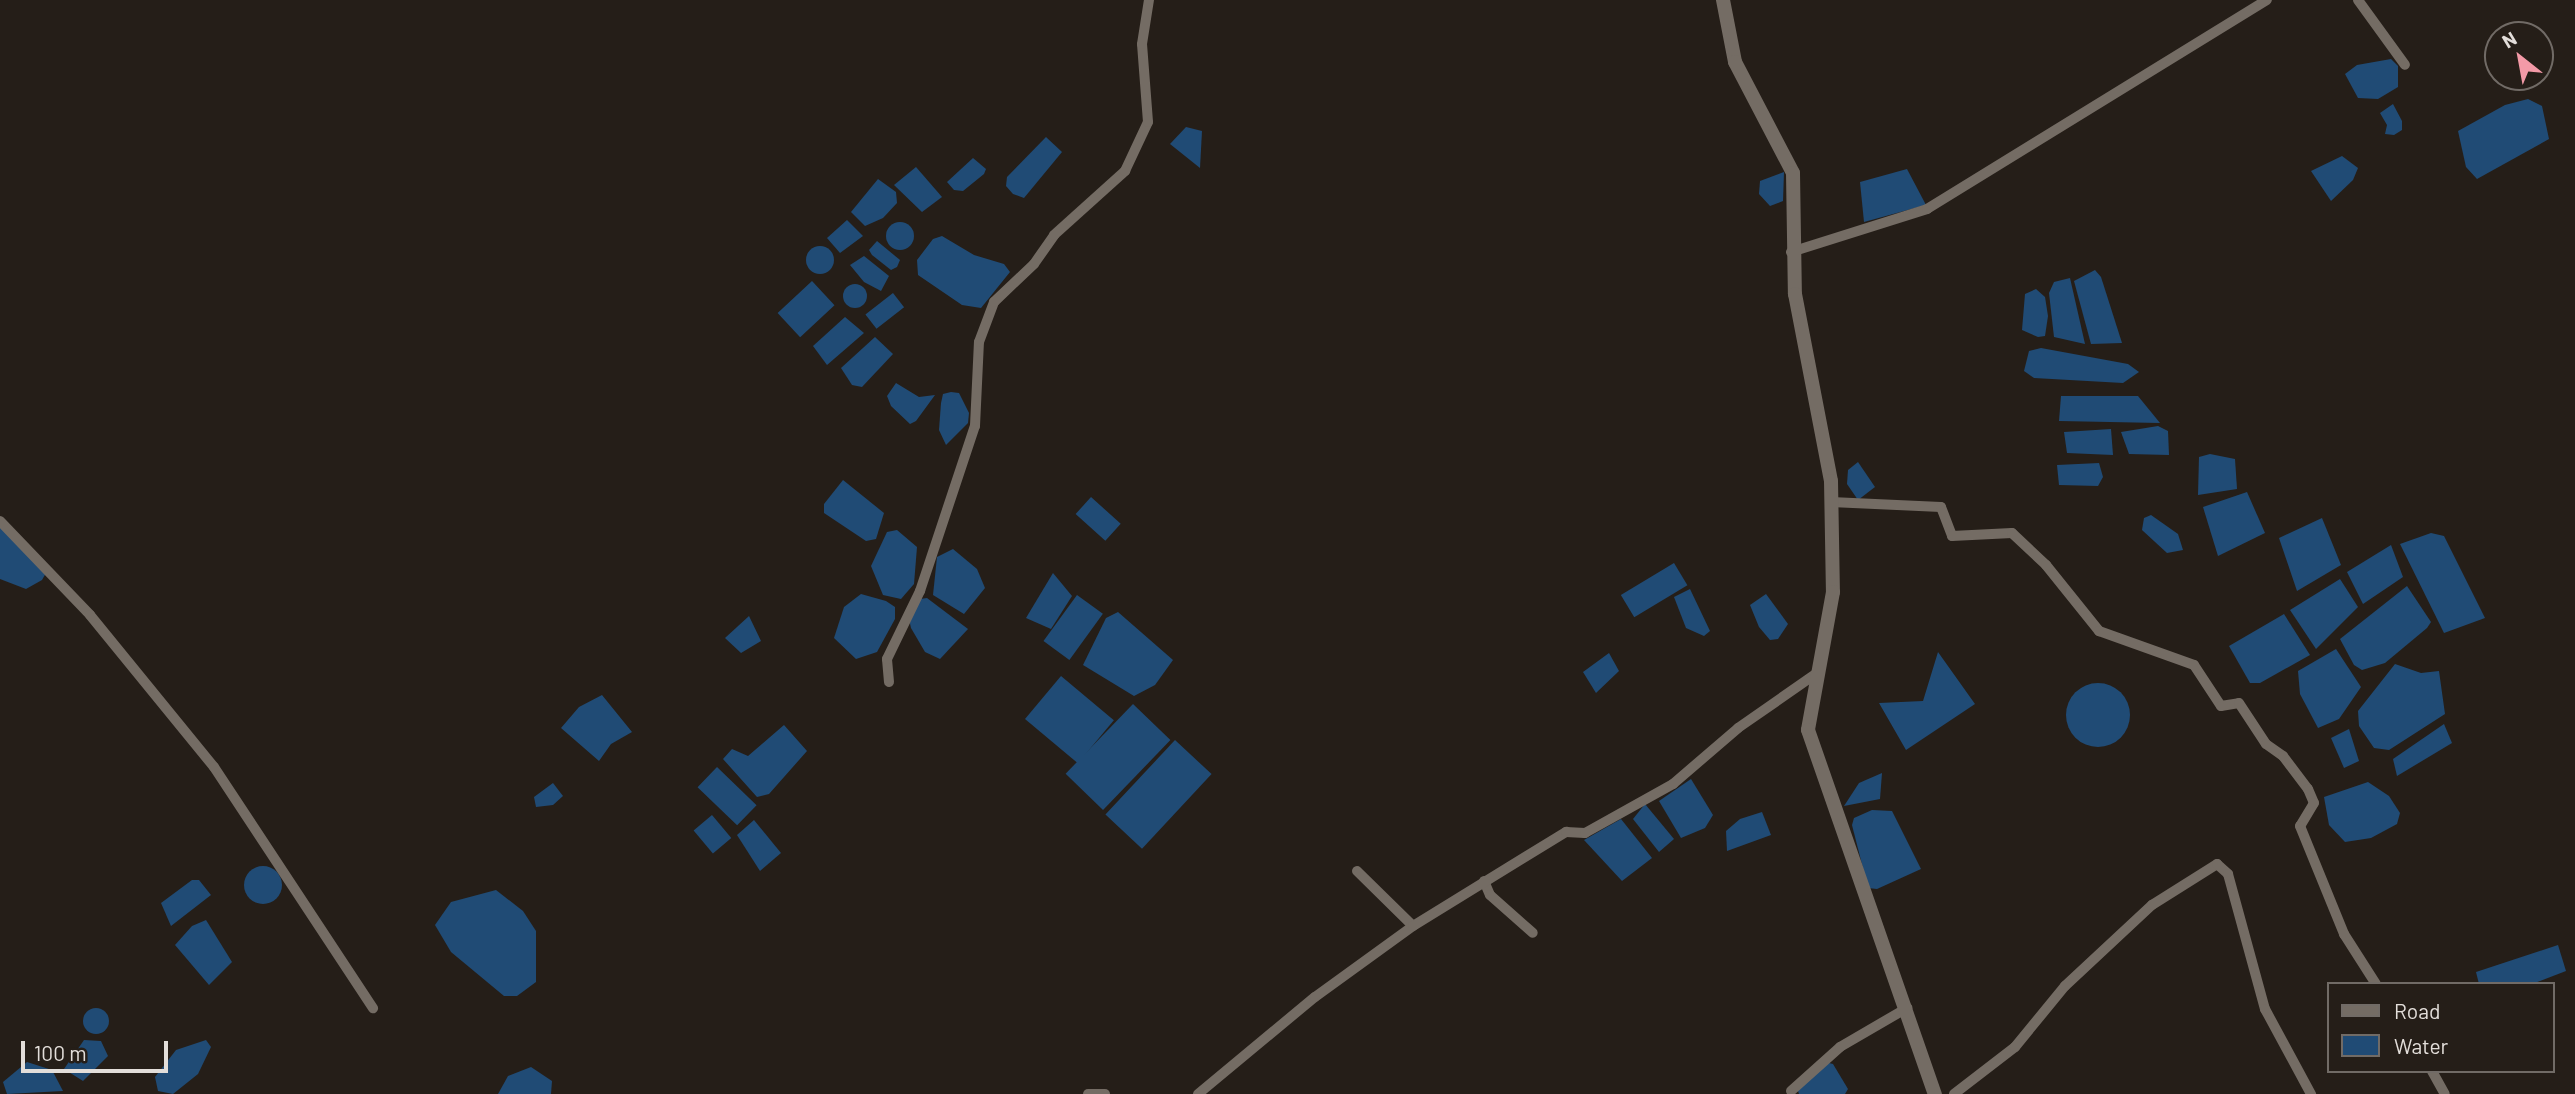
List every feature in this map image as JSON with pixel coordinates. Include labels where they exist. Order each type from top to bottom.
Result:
[{"type":"street","points":[[889,682],[887,659],[903,620],[920,592],[975,426],[979,342],[994,302],[1034,264],[1054,235],[1125,171],[1145,129],[1142,44],[1149,0]]},
{"type":"street","points":[[1723,0],[1735,61],[1793,173],[1791,253],[1832,502],[1833,592],[1808,730],[1935,1094]]},
{"type":"street","points":[[1791,253],[1927,209],[2267,0]]},
{"type":"street","points":[[2358,0],[2405,65]]},
{"type":"street","points":[[1832,502],[1941,507],[1947,509],[1952,536],[2012,533],[2046,565],[2099,631],[2194,665],[2221,706],[2239,703],[2266,744],[2283,756],[2308,789],[2314,803],[2300,826],[2344,934],[2375,982]]},
{"type":"street","points":[[0,521],[90,615],[110,647],[214,767],[373,1008]]},
{"type":"street","points":[[1198,1094],[1315,997],[1413,926],[1566,832],[1585,833],[1673,784],[1738,727],[1817,673]]},
{"type":"street","points":[[1954,1094],[2015,1047],[2065,986],[2152,905],[2217,864],[2228,874],[2265,1009],[2311,1094]]},
{"type":"street","points":[[1357,871],[1413,926]]},
{"type":"street","points":[[1484,881],[1490,895],[1533,933]]},
{"type":"street","points":[[1791,1091],[1840,1048],[1907,1008]]},
{"type":"street","points":[[2433,1073],[2445,1094]]},
{"type":"street","points":[[1088,1094],[1105,1094]]},
{"type":"water","points":[[2391,59],[2398,66],[2398,87],[2378,99],[2358,98],[2345,74],[2357,65]]},
{"type":"water","points":[[2528,99],[2542,106],[2549,139],[2477,179],[2466,167],[2458,131],[2505,105]]},
{"type":"water","points":[[2393,104],[2402,121],[2402,130],[2394,135],[2385,134],[2387,125],[2380,113]]},
{"type":"water","points":[[1186,127],[1202,131],[1200,168],[1170,144]]},
{"type":"water","points":[[1046,137],[1062,152],[1024,198],[1013,194],[1006,186],[1007,177]]},
{"type":"water","points":[[2342,156],[2358,168],[2353,180],[2331,201],[2311,171]]},
{"type":"water","points":[[973,158],[986,169],[984,174],[963,191],[954,190],[947,182]]},
{"type":"water","points":[[916,167],[942,197],[922,212],[894,185]]},
{"type":"water","points":[[1907,169],[1926,205],[1864,222],[1860,182]]},
{"type":"water","points":[[1784,172],[1783,201],[1770,206],[1759,194],[1760,181]]},
{"type":"water","points":[[878,179],[896,192],[897,203],[883,218],[865,226],[851,212]]},
{"type":"water","points":[[847,220],[863,236],[840,253],[827,238]]},
{"type":"water","points":[[900,222],[910,226],[914,236],[910,246],[900,250],[890,246],[886,236],[890,226]]},
{"type":"water","points":[[942,236],[974,255],[1004,264],[1010,272],[981,308],[962,305],[918,275],[917,260],[933,239]]},
{"type":"water","points":[[877,241],[900,260],[897,267],[891,270],[872,255],[869,250]]},
{"type":"water","points":[[820,246],[830,250],[834,260],[830,270],[820,274],[810,270],[806,260],[810,250]]},
{"type":"water","points":[[864,256],[889,276],[881,291],[864,282],[850,265]]},
{"type":"water","points":[[2095,270],[2101,277],[2122,343],[2091,344],[2074,281]]},
{"type":"water","points":[[2070,278],[2085,344],[2054,337],[2049,293],[2054,282]]},
{"type":"water","points":[[812,281],[835,305],[800,337],[778,313]]},
{"type":"water","points":[[855,284],[866,291],[867,296],[860,307],[855,308],[844,301],[843,296],[850,285]]},
{"type":"water","points":[[2036,289],[2045,297],[2048,316],[2045,336],[2038,337],[2022,330],[2025,294]]},
{"type":"water","points":[[893,293],[904,307],[877,329],[865,315]]},
{"type":"water","points":[[845,317],[864,333],[827,365],[813,346]]},
{"type":"water","points":[[875,337],[893,354],[862,387],[852,385],[841,368]]},
{"type":"water","points":[[2041,348],[2128,364],[2139,372],[2123,383],[2034,378],[2024,371],[2029,351]]},
{"type":"water","points":[[896,383],[919,397],[935,395],[916,421],[910,424],[891,406],[887,396]]},
{"type":"water","points":[[959,393],[969,413],[968,423],[946,445],[939,430],[941,403],[943,394]]},
{"type":"water","points":[[2061,396],[2138,396],[2160,423],[2059,421]]},
{"type":"water","points":[[2158,426],[2168,431],[2169,455],[2129,454],[2121,432]]},
{"type":"water","points":[[2111,429],[2113,455],[2067,453],[2064,432]]},
{"type":"water","points":[[2210,454],[2235,459],[2237,489],[2198,495],[2199,457]]},
{"type":"water","points":[[1858,462],[1875,487],[1858,500],[1847,484],[1848,470]]},
{"type":"water","points":[[2099,463],[2103,477],[2098,486],[2059,485],[2057,465]]},
{"type":"water","points":[[843,480],[884,513],[876,539],[866,541],[824,513],[824,504]]},
{"type":"water","points":[[2247,492],[2265,533],[2218,556],[2203,507]]},
{"type":"water","points":[[1091,497],[1121,524],[1105,541],[1076,514]]},
{"type":"water","points":[[2151,515],[2178,534],[2183,550],[2167,553],[2142,530],[2144,518]]},
{"type":"water","points":[[2322,518],[2341,565],[2297,591],[2279,538]]},
{"type":"water","points":[[0,526],[46,573],[42,580],[26,589],[0,579]]},
{"type":"water","points":[[897,530],[917,547],[914,584],[901,599],[883,595],[871,566],[887,532]]},
{"type":"water","points":[[2431,533],[2444,536],[2485,618],[2444,633],[2400,544]]},
{"type":"water","points":[[2391,545],[2403,577],[2363,604],[2347,572]]},
{"type":"water","points":[[953,549],[977,569],[985,588],[964,614],[933,595],[937,557]]},
{"type":"water","points":[[1674,563],[1687,585],[1634,617],[1621,595]]},
{"type":"water","points":[[1053,573],[1072,596],[1051,629],[1026,618]]},
{"type":"water","points":[[2340,579],[2358,607],[2316,649],[2290,610]]},
{"type":"water","points":[[2407,586],[2431,622],[2385,663],[2362,670],[2354,665],[2340,639]]},
{"type":"water","points":[[1690,589],[1710,631],[1704,636],[1686,628],[1674,597]]},
{"type":"water","points":[[861,594],[886,601],[895,607],[895,619],[877,652],[856,659],[834,638],[844,607]]},
{"type":"water","points":[[1766,594],[1788,624],[1778,639],[1770,640],[1759,627],[1750,605]]},
{"type":"water","points":[[1077,595],[1103,614],[1069,660],[1043,641]]},
{"type":"water","points":[[927,598],[968,629],[940,659],[925,652],[911,628],[909,619],[920,599]]},
{"type":"water","points":[[1118,612],[1173,660],[1155,685],[1134,696],[1083,665],[1106,618]]},
{"type":"water","points":[[2284,614],[2310,655],[2260,683],[2250,683],[2229,646]]},
{"type":"water","points":[[749,616],[761,641],[741,653],[725,638]]},
{"type":"water","points":[[2336,649],[2361,687],[2339,719],[2318,728],[2300,694],[2298,671]]},
{"type":"water","points":[[1938,652],[1975,704],[1906,750],[1879,703],[1923,701]]},
{"type":"water","points":[[1609,653],[1619,671],[1596,693],[1583,672]]},
{"type":"water","points":[[2395,664],[2421,673],[2439,671],[2445,714],[2389,750],[2374,748],[2359,726],[2358,711]]},
{"type":"water","points":[[1061,676],[1114,720],[1078,763],[1025,719]]},
{"type":"water","points":[[2098,683],[2116,689],[2124,697],[2130,715],[2124,733],[2116,741],[2098,747],[2080,741],[2072,733],[2066,715],[2072,697],[2080,689]]},
{"type":"water","points":[[602,695],[632,732],[611,744],[599,761],[561,728],[579,707]]},
{"type":"water","points":[[1133,704],[1170,740],[1103,810],[1066,774]]},
{"type":"water","points":[[2444,724],[2452,743],[2397,776],[2393,759]]},
{"type":"water","points":[[784,725],[807,751],[769,794],[757,797],[723,759],[732,749],[748,756]]},
{"type":"water","points":[[2349,729],[2359,761],[2344,768],[2331,738]]},
{"type":"water","points":[[1175,740],[1212,774],[1142,849],[1105,815]]},
{"type":"water","points":[[717,767],[757,805],[737,825],[698,787]]},
{"type":"water","points":[[1882,773],[1880,799],[1844,806],[1859,783]]},
{"type":"water","points":[[1691,779],[1713,815],[1705,828],[1681,838],[1659,801]]},
{"type":"water","points":[[2368,782],[2389,796],[2400,813],[2397,824],[2371,838],[2345,842],[2329,825],[2324,797]]},
{"type":"water","points":[[553,783],[563,796],[553,805],[536,807],[534,797]]},
{"type":"water","points":[[1645,804],[1674,839],[1659,852],[1633,819]]},
{"type":"water","points":[[1872,810],[1892,811],[1921,869],[1877,889],[1868,888],[1852,825],[1854,818]]},
{"type":"water","points":[[1762,812],[1771,835],[1727,851],[1726,831],[1740,819]]},
{"type":"water","points":[[712,815],[731,838],[713,853],[694,830]]},
{"type":"water","points":[[1621,819],[1652,858],[1622,881],[1584,840]]},
{"type":"water","points":[[754,820],[781,853],[760,871],[737,835]]},
{"type":"water","points":[[263,866],[276,872],[282,885],[276,898],[263,904],[250,898],[244,885],[250,872]]},
{"type":"water","points":[[192,880],[199,880],[211,895],[171,926],[161,903]]},
{"type":"water","points":[[496,890],[523,911],[536,931],[536,982],[517,996],[504,996],[451,952],[435,925],[451,902]]},
{"type":"water","points":[[206,920],[232,962],[209,985],[175,945],[192,926]]},
{"type":"water","points":[[2558,945],[2566,971],[2537,982],[2478,982],[2476,972]]},
{"type":"water","points":[[96,1008],[105,1012],[109,1021],[105,1030],[96,1034],[87,1030],[83,1021],[87,1012]]},
{"type":"water","points":[[84,1040],[101,1041],[108,1056],[83,1081],[64,1069]]},
{"type":"water","points":[[206,1040],[211,1047],[198,1074],[173,1094],[158,1091],[155,1077],[176,1050]]},
{"type":"water","points":[[27,1062],[52,1070],[63,1091],[7,1094],[3,1082]]},
{"type":"water","points":[[1825,1062],[1833,1064],[1848,1089],[1845,1094],[1799,1094],[1797,1088]]},
{"type":"water","points":[[531,1067],[552,1081],[551,1094],[498,1094],[508,1076]]}]
